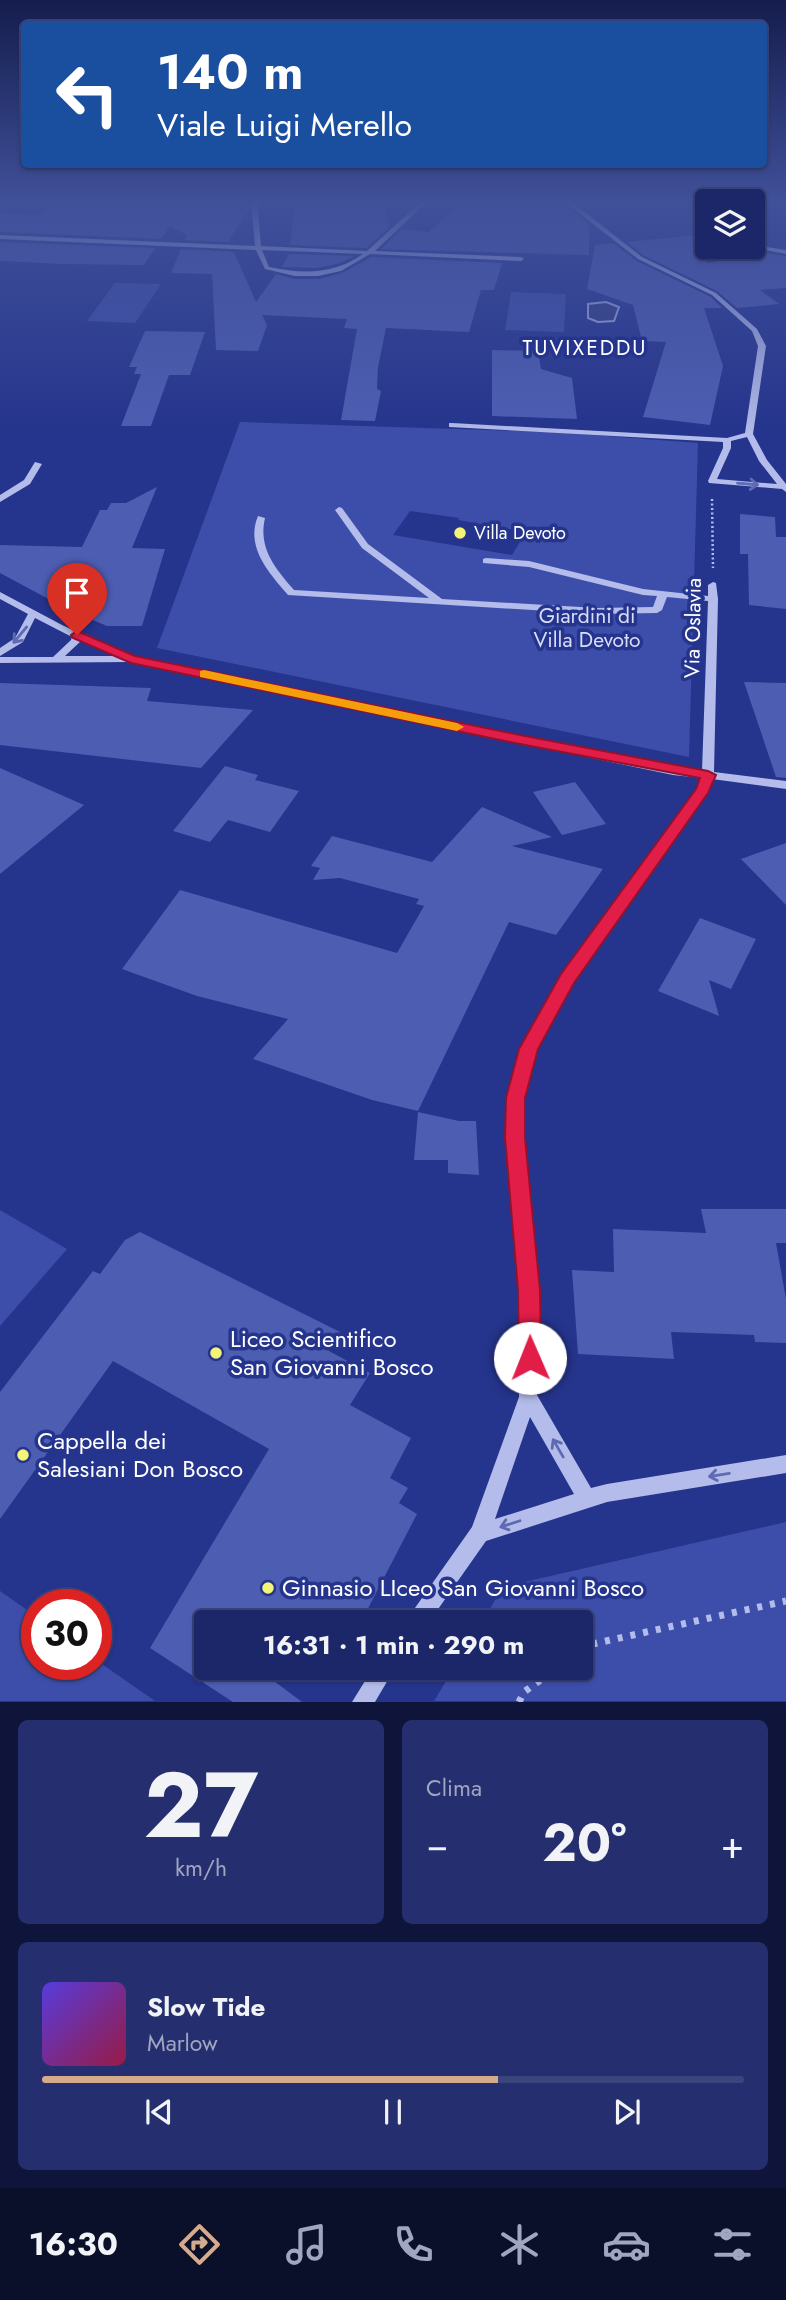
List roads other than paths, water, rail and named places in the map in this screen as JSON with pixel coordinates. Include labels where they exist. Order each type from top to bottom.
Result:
[{"type":"street","points":[[683,278],[714,294],[755,330],[762,346],[749,434],[763,461],[785,488]]},
{"type":"street","points":[[452,425],[727,440],[749,434]]},
{"type":"street","points":[[727,440],[727,448],[712,481],[785,488]]},
{"type":"street","points":[[0,499],[27,482],[38,464]]},
{"type":"street","points":[[339,510],[365,546],[439,601]]},
{"type":"street","points":[[261,518],[258,526],[264,561],[291,593],[597,611],[657,610],[663,594]]},
{"type":"street","points":[[486,561],[529,564],[643,592],[713,599]]},
{"type":"street","name":"Via Oslavia","points":[[708,775],[713,585]]},
{"type":"street","points":[[0,595],[77,635],[131,659]]},
{"type":"street","points":[[0,653],[19,640],[33,613]]},
{"type":"street","points":[[56,659],[76,641],[77,635]]},
{"type":"street","points":[[0,660],[131,659],[470,730],[708,775],[786,785]]},
{"type":"street","points":[[425,1610],[480,1533],[528,1397],[529,1290],[515,1125],[516,1098],[528,1049],[567,979],[703,790],[708,775]]},
{"type":"street","points":[[528,1397],[587,1499]]},
{"type":"street","points":[[480,1533],[607,1493],[786,1464]]},
{"type":"street","points":[[362,1702],[377,1680]]},
{"type":"place","name":"Villa Devoto","points":[[460,533]]},
{"type":"place","name":"Liceo Scientifico San Giovanni Bosco","points":[[216,1353]]},
{"type":"place","name":"Cappella dei Salesiani Don Bosco","points":[[23,1455]]},
{"type":"place","name":"Ginnasio LIceo San Giovanni Bosco","points":[[268,1588]]},
{"type":"district","name":"TUVIXEDDU","points":[[585,348]]},
{"type":"park label","name":"Giardini di Villa Devoto","points":[[587,628]]}]
